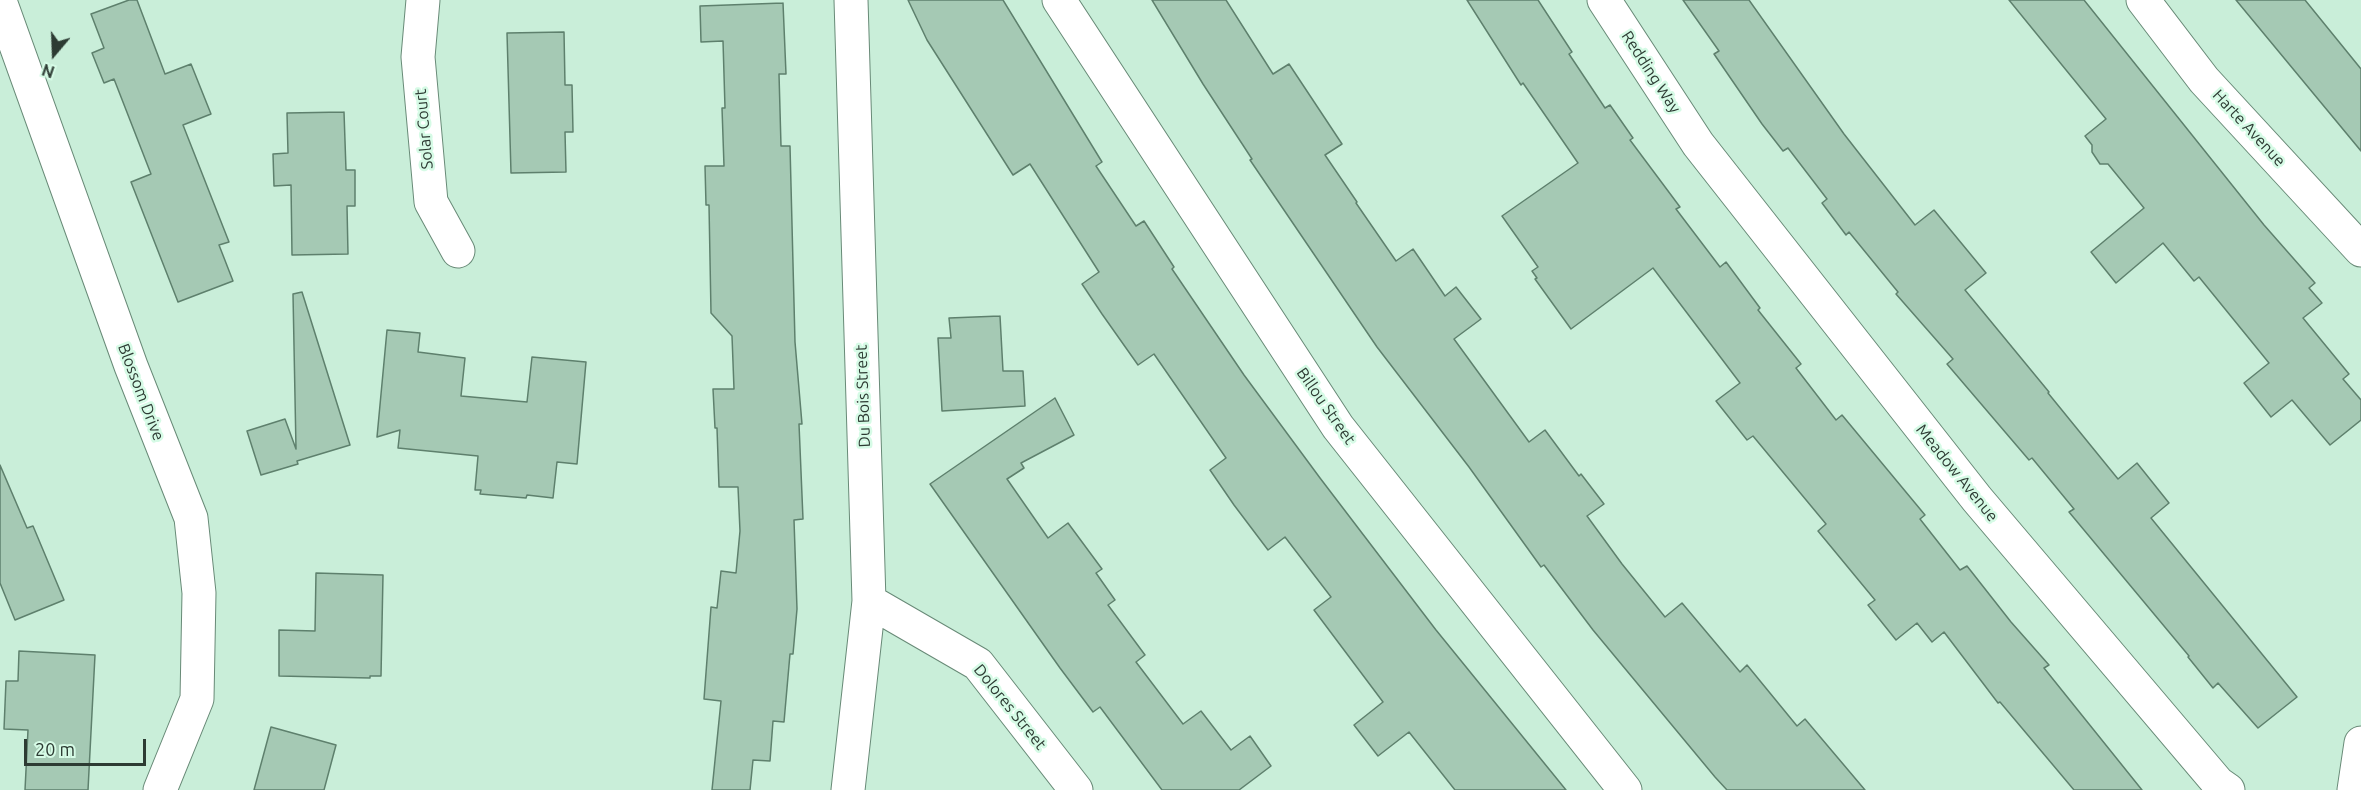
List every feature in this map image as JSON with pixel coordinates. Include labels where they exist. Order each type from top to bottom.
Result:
[{"type":"street","name":"Solar Court","points":[[423,0],[418,57],[431,202],[458,251]]},
{"type":"street","name":"Du Bois Street","points":[[848,790],[869,601],[851,0]]},
{"type":"street","name":"Billou Street","points":[[1059,0],[1338,427],[1625,790]]},
{"type":"street","name":"Redding Way","points":[[1604,0],[1698,144]]},
{"type":"street","name":"Harte Avenue","points":[[2143,0],[2204,80],[2361,250]]},
{"type":"street","name":"Blossom Drive","points":[[0,1],[131,366],[191,518],[199,593],[197,699],[160,790]]},
{"type":"street","name":"Meadow Avenue","points":[[1698,144],[1977,499],[2218,783],[2228,790]]},
{"type":"street","name":"Dolores Street","points":[[869,601],[978,664],[1076,790]]},
{"type":"street","points":[[2354,790],[2361,743]]},
{"type":"building","points":[[129,0],[137,0],[165,74],[191,64],[211,114],[183,125],[229,242],[219,245],[233,281],[178,302],[131,182],[151,174],[114,79],[104,83],[92,53],[104,48],[91,14]]},
{"type":"building","points":[[908,0],[1003,0],[1102,162],[1096,166],[1136,226],[1144,221],[1174,267],[1172,269],[1244,375],[1320,478],[1436,630],[1566,790],[1455,790],[1409,732],[1378,756],[1354,725],[1383,702],[1314,610],[1331,597],[1285,537],[1268,550],[1234,505],[1210,470],[1226,458],[1154,354],[1138,365],[1102,314],[1082,284],[1099,272],[1030,164],[1013,175],[927,40]]},
{"type":"building","points":[[1152,0],[1226,0],[1273,74],[1289,64],[1342,144],[1325,155],[1356,203],[1396,261],[1413,249],[1445,296],[1456,287],[1481,319],[1454,339],[1529,442],[1545,430],[1579,476],[1581,474],[1604,504],[1587,516],[1622,564],[1665,617],[1682,603],[1740,672],[1747,665],[1797,726],[1805,719],[1865,790],[1727,790],[1715,777],[1593,630],[1544,565],[1541,567],[1469,467],[1377,347],[1250,160],[1252,159]]},
{"type":"building","points":[[1467,0],[1538,0],[1572,52],[1569,54],[1605,108],[1610,105],[1633,138],[1630,140],[1680,207],[1676,209],[1720,267],[1726,262],[1760,308],[1758,310],[1801,364],[1796,368],[1836,420],[1842,415],[1925,515],[1920,519],[1960,570],[1967,566],[2011,622],[2049,665],[2044,668],[2142,790],[2074,790],[2000,702],[1998,703],[1944,632],[1932,642],[1917,623],[1896,640],[1868,605],[1875,600],[1818,531],[1826,524],[1753,436],[1747,440],[1716,401],[1740,383],[1653,268],[1571,329],[1535,279],[1537,278],[1532,271],[1538,267],[1502,216],[1578,163],[1523,83],[1521,85]]},
{"type":"building","points":[[1683,0],[1749,0],[1844,134],[1915,225],[1934,210],[1986,273],[1965,290],[2118,479],[2137,463],[2169,503],[2151,518],[2297,697],[2258,728],[2218,683],[2213,688],[2069,512],[2074,509],[2032,458],[2029,460],[1947,364],[1953,359],[1896,294],[1898,292],[1849,232],[1846,235],[1822,203],[1827,199],[1788,148],[1783,151],[1762,124],[1714,54],[1719,51]]},
{"type":"building","points":[[2009,0],[2084,0],[2264,225],[2315,283],[2309,288],[2322,303],[2303,318],[2349,374],[2343,379],[2361,400],[2361,420],[2330,445],[2292,400],[2271,417],[2244,383],[2269,363],[2199,277],[2194,281],[2163,243],[2116,283],[2091,252],[2144,208],[2108,164],[2100,164],[2092,152],[2092,145],[2085,136],[2106,119]]},
{"type":"building","points":[[2236,0],[2305,0],[2361,69],[2361,151]]},
{"type":"building","points":[[783,3],[786,74],[779,74],[781,146],[790,146],[795,342],[802,424],[799,424],[803,519],[794,520],[797,609],[793,654],[790,654],[784,722],[773,721],[770,761],[753,760],[750,790],[712,790],[721,701],[704,699],[711,607],[717,608],[721,571],[736,573],[740,531],[738,487],[719,487],[713,389],[734,389],[732,336],[711,313],[709,205],[706,205],[705,166],[724,166],[723,41],[701,42],[700,6]]},
{"type":"building","points":[[564,32],[565,85],[572,85],[573,132],[565,132],[566,172],[511,173],[507,33]]},
{"type":"building","points":[[344,112],[346,170],[355,170],[355,206],[347,206],[348,254],[292,255],[291,185],[274,186],[273,154],[288,153],[287,113]]},
{"type":"building","points":[[302,292],[350,445],[261,475],[247,431],[285,419],[296,449],[293,294]]},
{"type":"building","points":[[1000,316],[1003,371],[1023,371],[1025,406],[942,411],[938,338],[951,338],[949,318]]},
{"type":"building","points":[[387,330],[420,333],[418,352],[465,358],[461,396],[527,402],[532,357],[586,362],[577,464],[557,462],[553,498],[480,494],[481,490],[475,490],[478,456],[398,448],[400,430],[377,437]]},
{"type":"building","points":[[1055,398],[1074,435],[1021,463],[1024,468],[1007,479],[1048,538],[1068,523],[1102,569],[1096,573],[1115,600],[1108,605],[1145,655],[1136,662],[1183,724],[1201,711],[1231,750],[1250,736],[1271,766],[1239,790],[1162,790],[1100,707],[1093,712],[930,484]]},
{"type":"building","points":[[0,465],[27,528],[33,526],[64,600],[15,620],[0,583]]},
{"type":"building","points":[[316,573],[383,575],[381,676],[370,676],[370,678],[279,676],[279,630],[315,631]]},
{"type":"building","points":[[19,651],[95,655],[88,790],[25,790],[28,730],[4,729],[6,681],[18,681]]},
{"type":"building","points":[[271,727],[336,745],[324,790],[254,790]]}]
